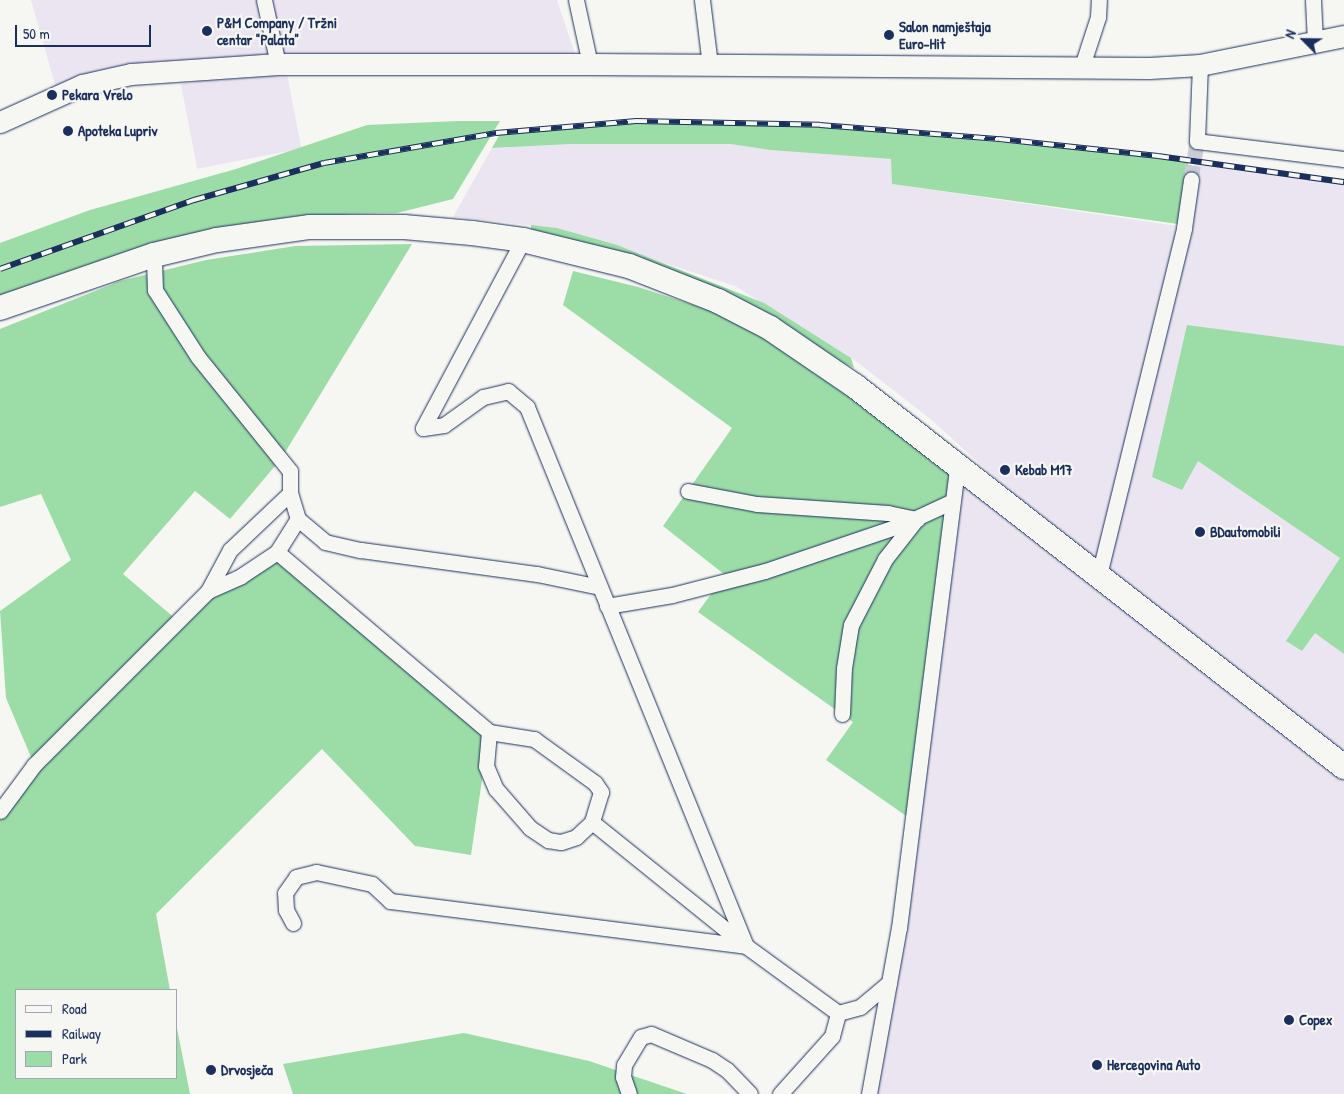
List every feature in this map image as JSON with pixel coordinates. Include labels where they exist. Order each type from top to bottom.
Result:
[{"type":"main road","points":[[0,308],[154,255],[217,240],[310,227],[404,227],[523,240],[629,266],[718,301],[770,328],[819,360],[958,463],[1344,767]]},
{"type":"street","points":[[264,0],[278,64]]},
{"type":"street","points":[[576,0],[590,64]]},
{"type":"street","points":[[702,0],[710,65]]},
{"type":"street","points":[[1082,66],[1098,17],[1100,0]]},
{"type":"street","points":[[1313,0],[1315,42]]},
{"type":"street","points":[[0,122],[82,85],[132,74],[278,64],[1082,66],[1149,68],[1200,65],[1344,36]]},
{"type":"street","points":[[1200,65],[1197,141],[1344,159]]},
{"type":"street","points":[[1099,575],[1184,228],[1191,180]]},
{"type":"street","points":[[523,240],[423,428],[444,425],[483,398],[508,391],[528,407],[746,946]]},
{"type":"street","points":[[154,255],[155,290],[198,357],[290,471],[290,493],[298,519],[325,542],[361,550],[537,574],[600,587]]},
{"type":"street","points":[[869,1094],[899,928],[958,463]]},
{"type":"street","points":[[688,491],[757,504],[888,513],[917,519]]},
{"type":"street","points":[[0,811],[34,764],[208,591],[230,550],[290,493]]},
{"type":"street","points":[[607,606],[672,595],[765,571],[917,519],[953,501]]},
{"type":"street","points":[[208,591],[241,576],[277,552],[298,519]]},
{"type":"street","points":[[842,714],[851,626],[885,559],[917,519]]},
{"type":"street","points":[[277,552],[489,732],[534,739],[595,783],[601,792],[592,822],[576,837],[561,842],[548,840],[530,828],[496,789],[489,774],[486,766],[489,732]]},
{"type":"street","points":[[592,822],[746,946],[838,1013]]},
{"type":"street","points":[[294,923],[286,910],[285,893],[296,877],[316,872],[372,884],[390,901],[746,946]]},
{"type":"street","points":[[838,1013],[860,1007],[889,983]]},
{"type":"street","points":[[780,1094],[832,1036],[838,1013]]},
{"type":"street","points":[[629,1094],[623,1077],[624,1066],[641,1038],[651,1034],[712,1060],[727,1070],[750,1094]]},
{"type":"shaded area","points":[[31,0],[557,0],[575,54],[56,88]]},
{"type":"shaded area","points":[[285,64],[301,148],[197,169],[181,84]]},
{"type":"shaded area","points":[[570,144],[730,144],[770,150],[892,159],[892,184],[1184,227],[1194,161],[1344,182],[1344,1094],[869,1094],[958,463],[1092,568],[933,421],[857,362],[735,286],[557,228],[453,217],[492,148]]},
{"type":"green space","points":[[500,121],[453,199],[397,213],[351,214],[219,228],[0,297],[0,243],[90,210],[236,169],[367,125]]},
{"type":"green space","points":[[636,121],[820,125],[1189,160],[1178,224],[892,184],[891,159],[770,150],[730,144],[571,144],[492,148],[501,132]]},
{"type":"green space","points":[[531,225],[557,228],[617,245],[764,303],[851,358],[854,368],[531,231]]},
{"type":"green space","points":[[412,244],[281,459],[230,519],[195,491],[123,574],[178,621],[277,552],[489,732],[471,855],[415,846],[322,749],[156,914],[170,989],[15,989],[15,1079],[178,1079],[178,1033],[190,1094],[0,1094],[0,811],[34,764],[6,698],[0,611],[71,560],[41,494],[0,507],[0,329],[120,281],[206,260],[295,246]]},
{"type":"green space","points":[[573,271],[638,287],[774,331],[958,463],[912,820],[826,760],[853,722],[698,612],[725,575],[663,526],[732,428],[563,305]]},
{"type":"green space","points":[[1187,325],[1344,346],[1344,654],[1315,633],[1302,651],[1286,641],[1340,558],[1198,461],[1182,490],[1152,477]]},
{"type":"green space","points":[[464,1033],[589,1061],[687,1094],[293,1094],[283,1064]]},
{"type":"tunnel","points":[[1191,180],[1197,141]]},
{"type":"railway","points":[[0,269],[194,200],[324,163],[496,133],[636,121],[820,125],[999,139],[1158,156],[1344,182]]},
{"type":"place","name":"P&M Company / Tržni centar \"Palata\"","points":[[207,31]]},
{"type":"place","name":"Salon namještaja Euro-Hit","points":[[889,35]]},
{"type":"place","name":"Pekara Vrelo","points":[[52,95]]},
{"type":"place","name":"Apoteka Lupriv","points":[[68,131]]},
{"type":"place","name":"Kebab M17","points":[[1005,470]]},
{"type":"place","name":"BDautomobili","points":[[1200,532]]},
{"type":"place","name":"Copex","points":[[1289,1020]]},
{"type":"place","name":"Hercegovina Auto","points":[[1097,1065]]},
{"type":"place","name":"Drvosječa","points":[[211,1070]]}]
